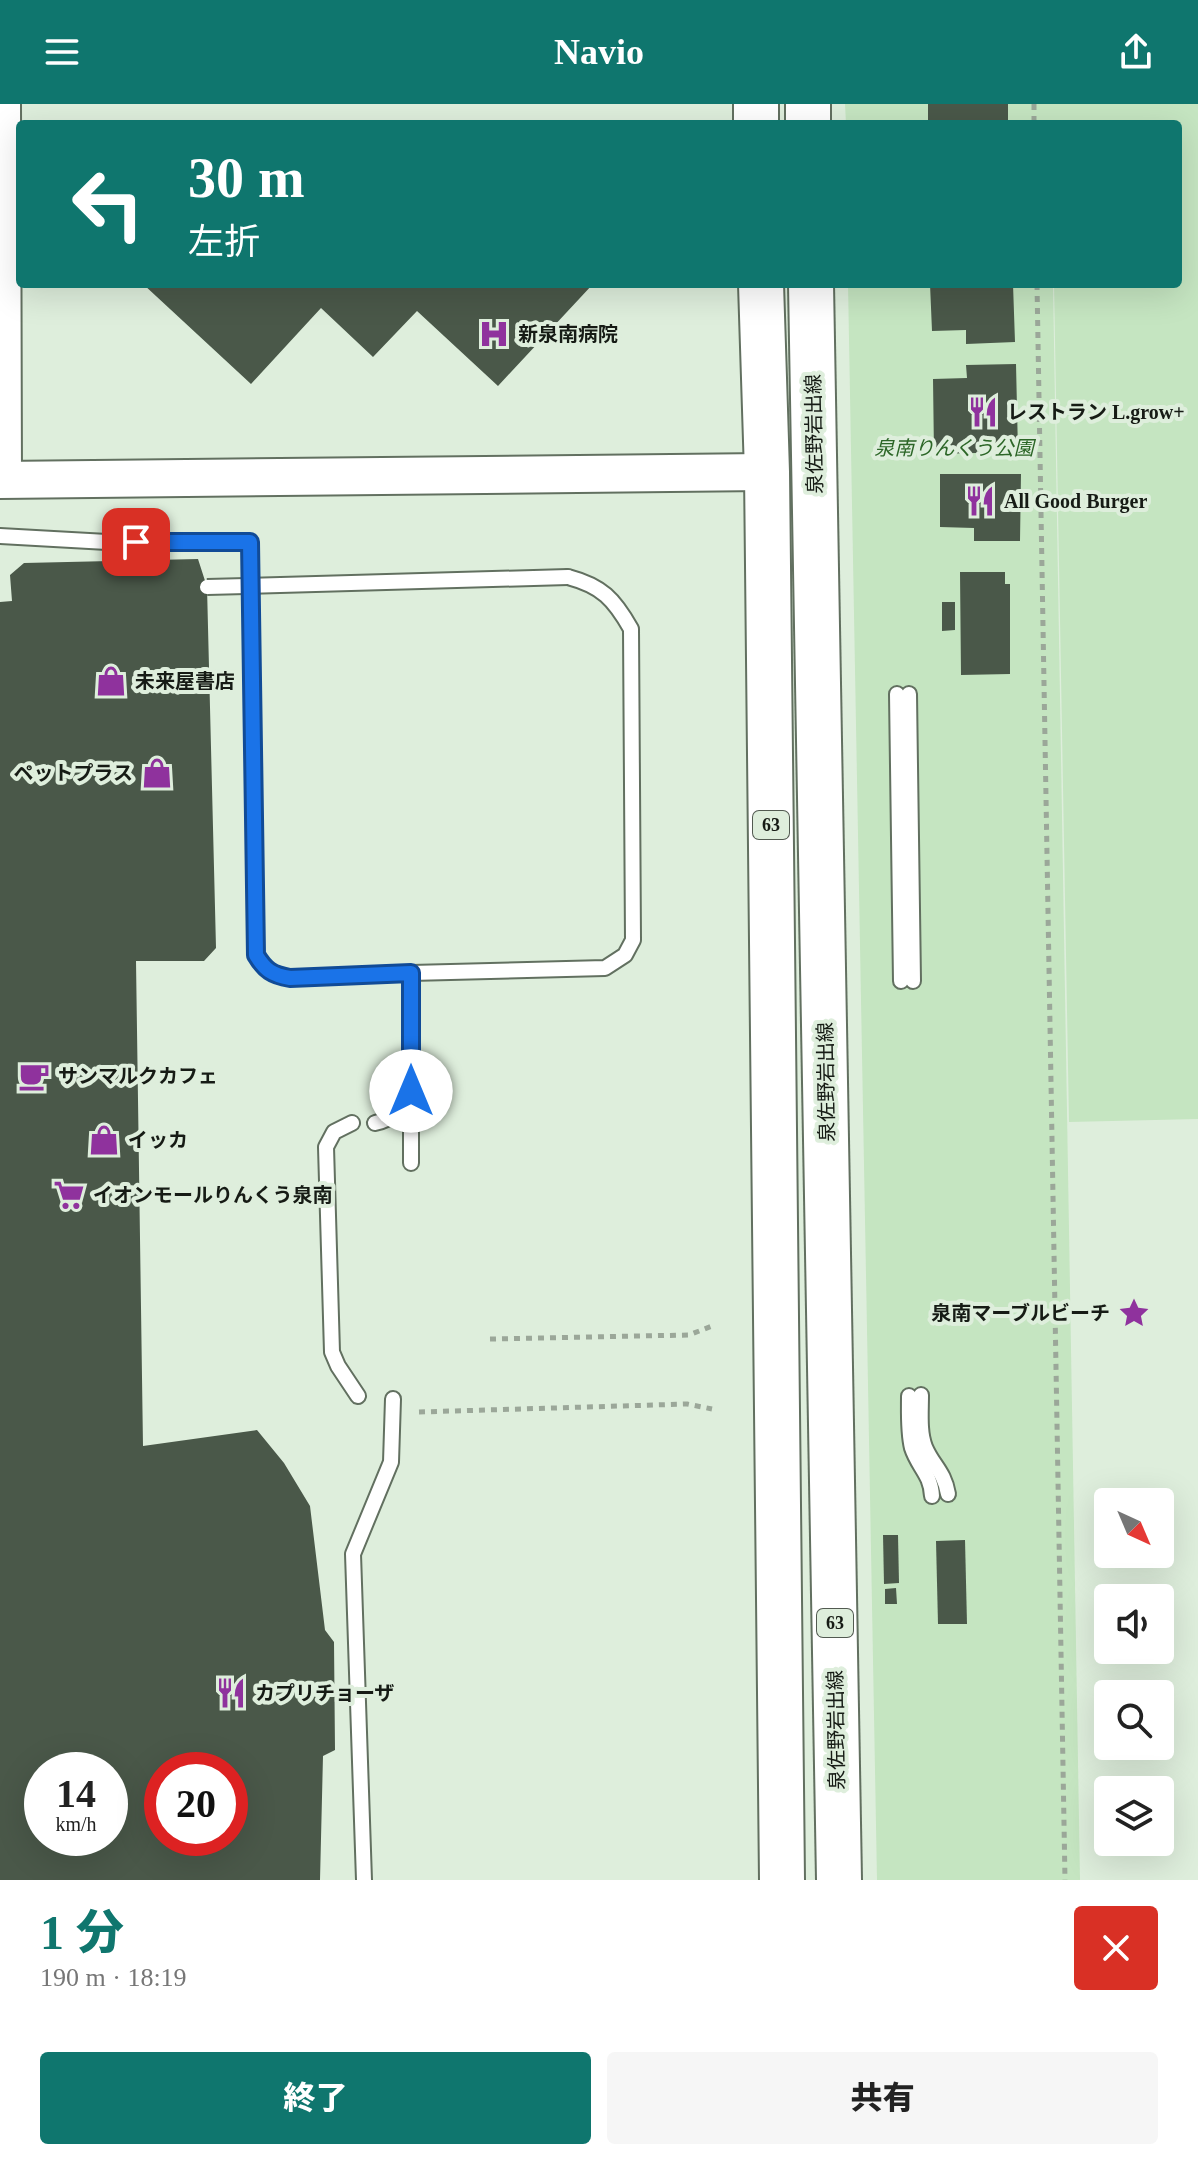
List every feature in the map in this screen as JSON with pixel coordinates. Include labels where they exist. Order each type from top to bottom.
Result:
[{"type":"main road","name":"63","points":[[761,288],[767,472],[782,1880]]},
{"type":"main road","name":"泉佐野岩出線","points":[[811,288],[839,1880]]},
{"type":"street","points":[[6,104],[3,480],[767,472]]},
{"type":"lane","points":[[0,536],[107,542],[250,542],[256,955],[274,976],[605,968],[625,955],[633,940],[631,629],[606,593],[568,577],[207,587]]},
{"type":"lane","points":[[903,694],[907,981]]},
{"type":"lane","points":[[411,973],[411,1163]]},
{"type":"lane","points":[[375,1123],[388,1120],[401,1108],[411,1091]]},
{"type":"lane","points":[[352,1123],[334,1132],[326,1147],[332,1352],[358,1396]]},
{"type":"lane","points":[[932,1496],[930,1481],[911,1444],[915,1396],[927,1451],[941,1471],[948,1494]]},
{"type":"lane","points":[[364,1880],[353,1554],[391,1462],[393,1399]]},
{"type":"path","points":[[1037,288],[1065,1880]]},
{"type":"path","points":[[490,1339],[689,1335],[712,1326]]},
{"type":"path","points":[[419,1412],[687,1404],[712,1409]]},
{"type":"green space","name":"泉南りんくう公園","points":[[845,104],[1198,104],[1198,1119],[1069,1122],[1054,288],[1182,288],[1182,120],[846,120]]},
{"type":"green space","name":"泉南りんくう公園","points":[[848,288],[1053,288],[1080,1880],[877,1880]]},
{"type":"building","points":[[928,104],[1008,104],[1008,120],[928,120]]},
{"type":"building","name":"新泉南病院","points":[[147,288],[589,288],[498,386],[417,311],[373,357],[321,308],[251,384]]},
{"type":"building","points":[[930,288],[1013,288],[1015,342],[966,344],[966,330],[932,331]]},
{"type":"building","points":[[1016,364],[1018,452],[934,454],[933,379],[967,378],[966,365]]},
{"type":"building","name":"All Good Burger","points":[[940,474],[1021,474],[1020,541],[974,541],[974,528],[940,527]]},
{"type":"building","name":"イオンモールりんくう泉南","points":[[198,559],[207,587],[216,948],[204,961],[136,961],[143,1446],[257,1430],[284,1463],[310,1506],[325,1630],[334,1642],[335,1750],[323,1756],[320,1880],[0,1880],[0,602],[12,601],[10,575],[24,563]]},
{"type":"building","points":[[960,572],[1005,572],[1005,584],[1010,584],[1010,674],[961,675]]},
{"type":"building","points":[[942,602],[955,602],[955,630],[942,631]]},
{"type":"building","points":[[883,1535],[898,1535],[899,1583],[884,1584]]},
{"type":"building","points":[[965,1540],[967,1624],[938,1624],[936,1541]]},
{"type":"building","points":[[896,1588],[897,1604],[885,1604],[885,1589]]},
{"type":"place","name":"新泉南病院","points":[[494,334]]},
{"type":"place","name":"レストラン L.grow+","points":[[983,412]]},
{"type":"place","name":"All Good Burger","points":[[980,501]]},
{"type":"place","name":"未来屋書店","points":[[111,681]]},
{"type":"place","name":"ペットプラス","points":[[157,773]]},
{"type":"place","name":"サンマルクカフェ","points":[[34,1076]]},
{"type":"place","name":"イッカ","points":[[104,1140]]},
{"type":"place","name":"イオンモールりんくう泉南","points":[[69,1195]]},
{"type":"place","name":"泉南マーブルビーチ","points":[[1134,1313]]},
{"type":"place","name":"カプリチョーザ","points":[[231,1693]]},
{"type":"route","points":[[136,542],[250,542],[256,955],[274,976],[290,978],[411,973],[411,1091]]}]
